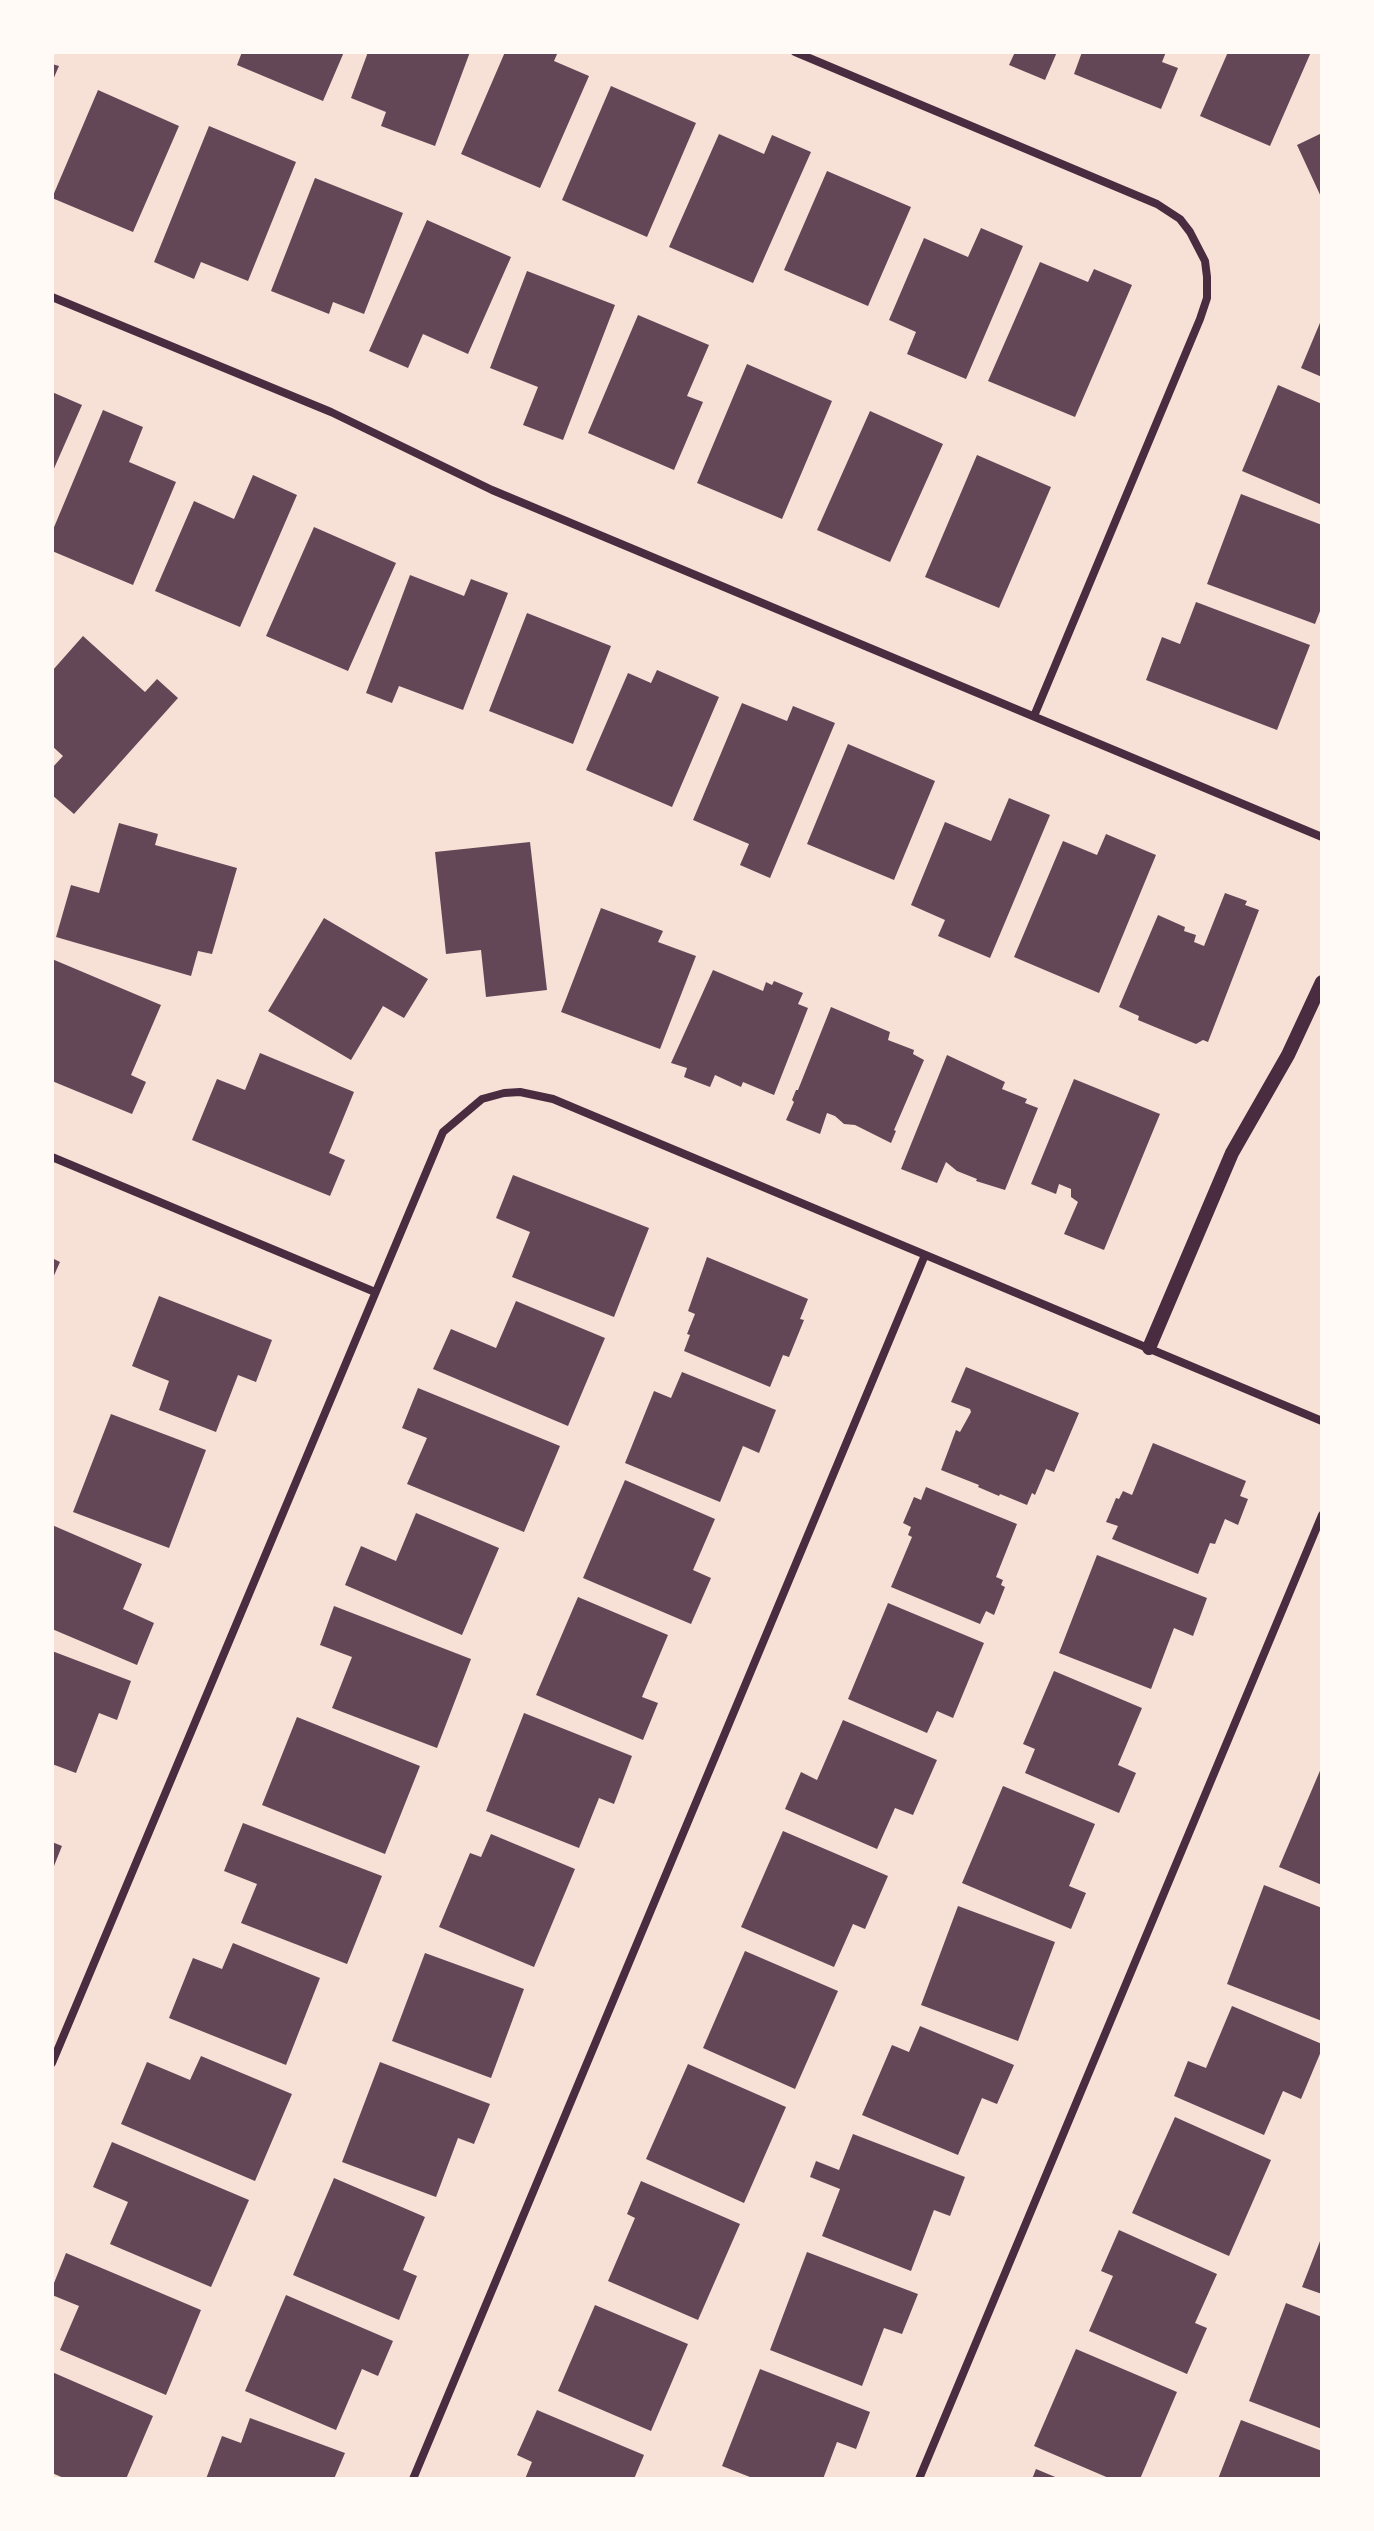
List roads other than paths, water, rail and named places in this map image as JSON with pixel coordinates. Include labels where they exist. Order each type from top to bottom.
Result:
[{"type":"street","points":[[795,52],[1157,204],[1180,219],[1199,246],[1207,277],[1207,298],[1200,319],[1034,716]]},
{"type":"street","points":[[52,297],[331,412],[492,490],[1322,837]]},
{"type":"street","points":[[1149,1348],[1232,1153],[1288,1055],[1322,982]]},
{"type":"street","points":[[52,2063],[443,1132],[482,1099],[512,1092],[542,1095],[1322,1421]]},
{"type":"street","points":[[52,1157],[375,1292]]},
{"type":"street","points":[[413,2479],[925,1255]]},
{"type":"street","points":[[919,2479],[1322,1515]]}]
